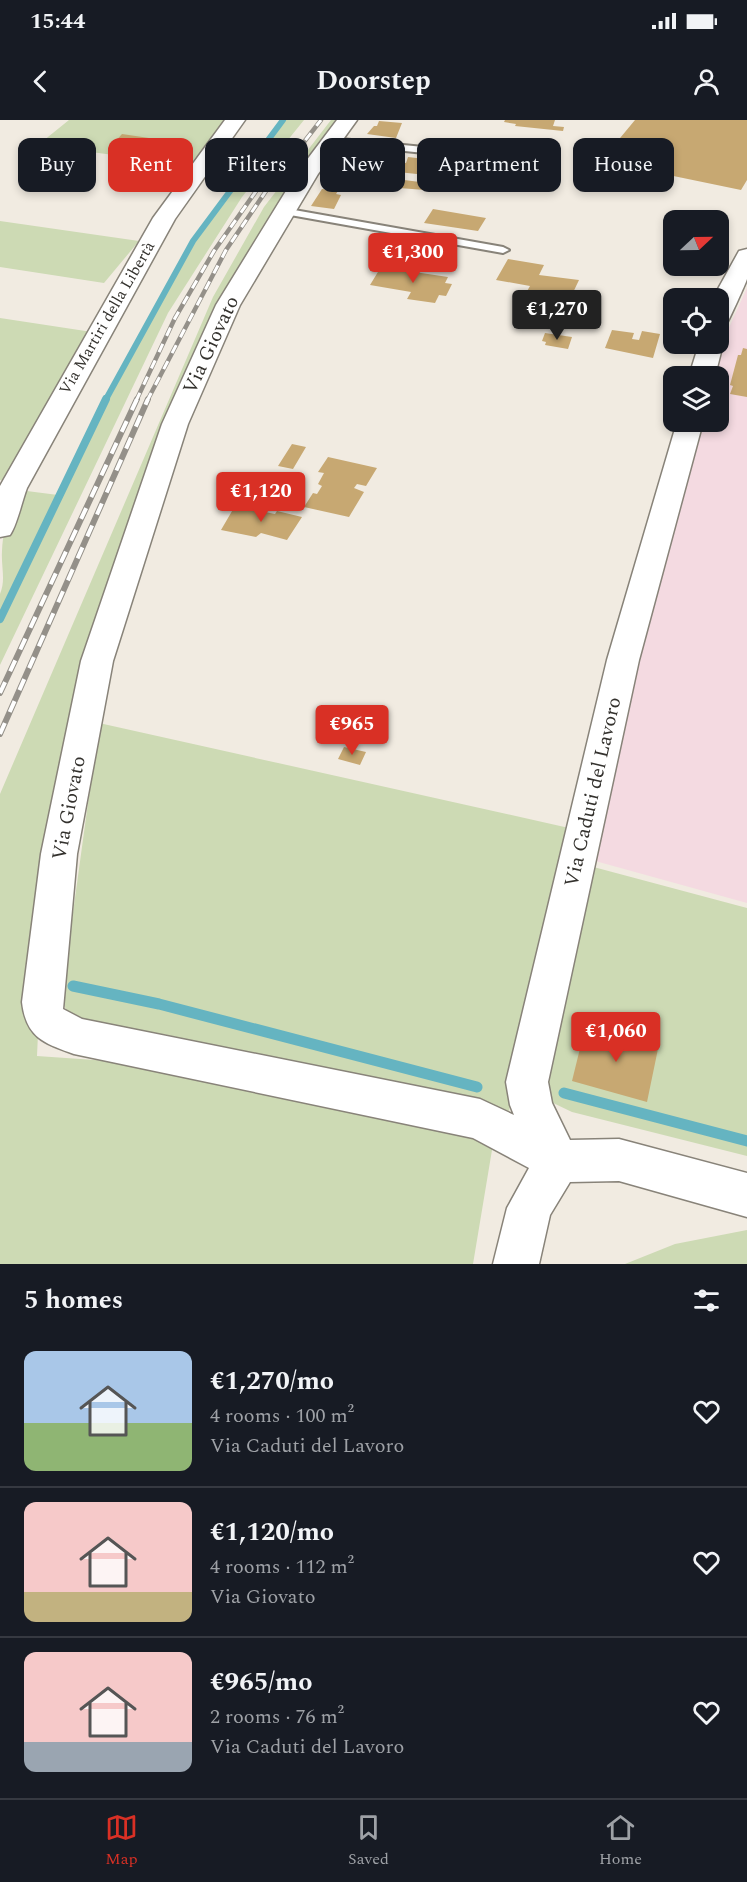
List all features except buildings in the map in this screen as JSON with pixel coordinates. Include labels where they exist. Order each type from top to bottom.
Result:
[{"type":"street","name":"Via Martiri della Libertà","points":[[0,528],[3,512],[13,488],[164,218],[235,120]]},
{"type":"street","name":"Via Giovato","points":[[339,131],[283,211],[228,305],[175,424],[100,649],[59,854],[42,1002],[44,1020],[74,1036],[480,1119],[558,1161]]},
{"type":"street","points":[[729,292],[747,256]]},
{"type":"street","name":"Via Caduti del Lavoro","points":[[558,1161],[531,1105],[527,1082],[623,660],[687,432]]},
{"type":"street","points":[[516,1264],[529,1208],[558,1161],[619,1160],[747,1195]]},
{"type":"lane","points":[[339,131],[417,147]]},
{"type":"lane","points":[[283,211],[503,250]]},
{"type":"shaded area","points":[[747,288],[747,903],[588,859],[694,432],[729,432],[729,366],[712,366],[717,354],[729,354],[729,328]]},
{"type":"green space","points":[[69,120],[229,120],[213,138],[205,138],[205,147],[193,160],[193,138],[108,138],[108,154],[96,153],[96,138],[47,138]]},
{"type":"green space","points":[[283,120],[304,120],[290,138],[270,138]]},
{"type":"green space","points":[[331,120],[343,120],[333,138],[320,138],[320,160],[308,181],[308,150]]},
{"type":"green space","points":[[229,192],[246,192],[168,313],[0,665],[3,543],[12,505],[19,490],[58,495],[107,397],[193,241]]},
{"type":"green space","points":[[276,192],[301,192],[168,423],[44,900],[37,1056],[167,1065],[494,1138],[473,1264],[0,1264],[0,794],[213,297],[264,207]]},
{"type":"green space","points":[[0,221],[139,241],[104,283],[0,267]]},
{"type":"green space","points":[[0,318],[92,332],[11,482],[0,480]]},
{"type":"green space","points":[[99,723],[569,828],[509,1111],[163,1034],[114,1034],[73,1022],[61,1000]]},
{"type":"green space","points":[[586,865],[747,908],[747,1156],[572,1112],[549,1101],[539,1081]]},
{"type":"green space","points":[[747,1230],[747,1264],[625,1264],[675,1244]]},
{"type":"waterway","points":[[105,400],[193,241],[283,120]]},
{"type":"waterway","points":[[0,619],[105,400]]},
{"type":"waterway","points":[[73,986],[159,1004],[477,1087]]},
{"type":"waterway","points":[[564,1093],[747,1141]]},
{"type":"railway","points":[[148,400],[226,250],[266,191],[321,120]]},
{"type":"railway","points":[[136,401],[175,318],[214,251],[255,192]]},
{"type":"railway","points":[[0,693],[137,399]]},
{"type":"railway","points":[[0,734],[148,400]]}]
